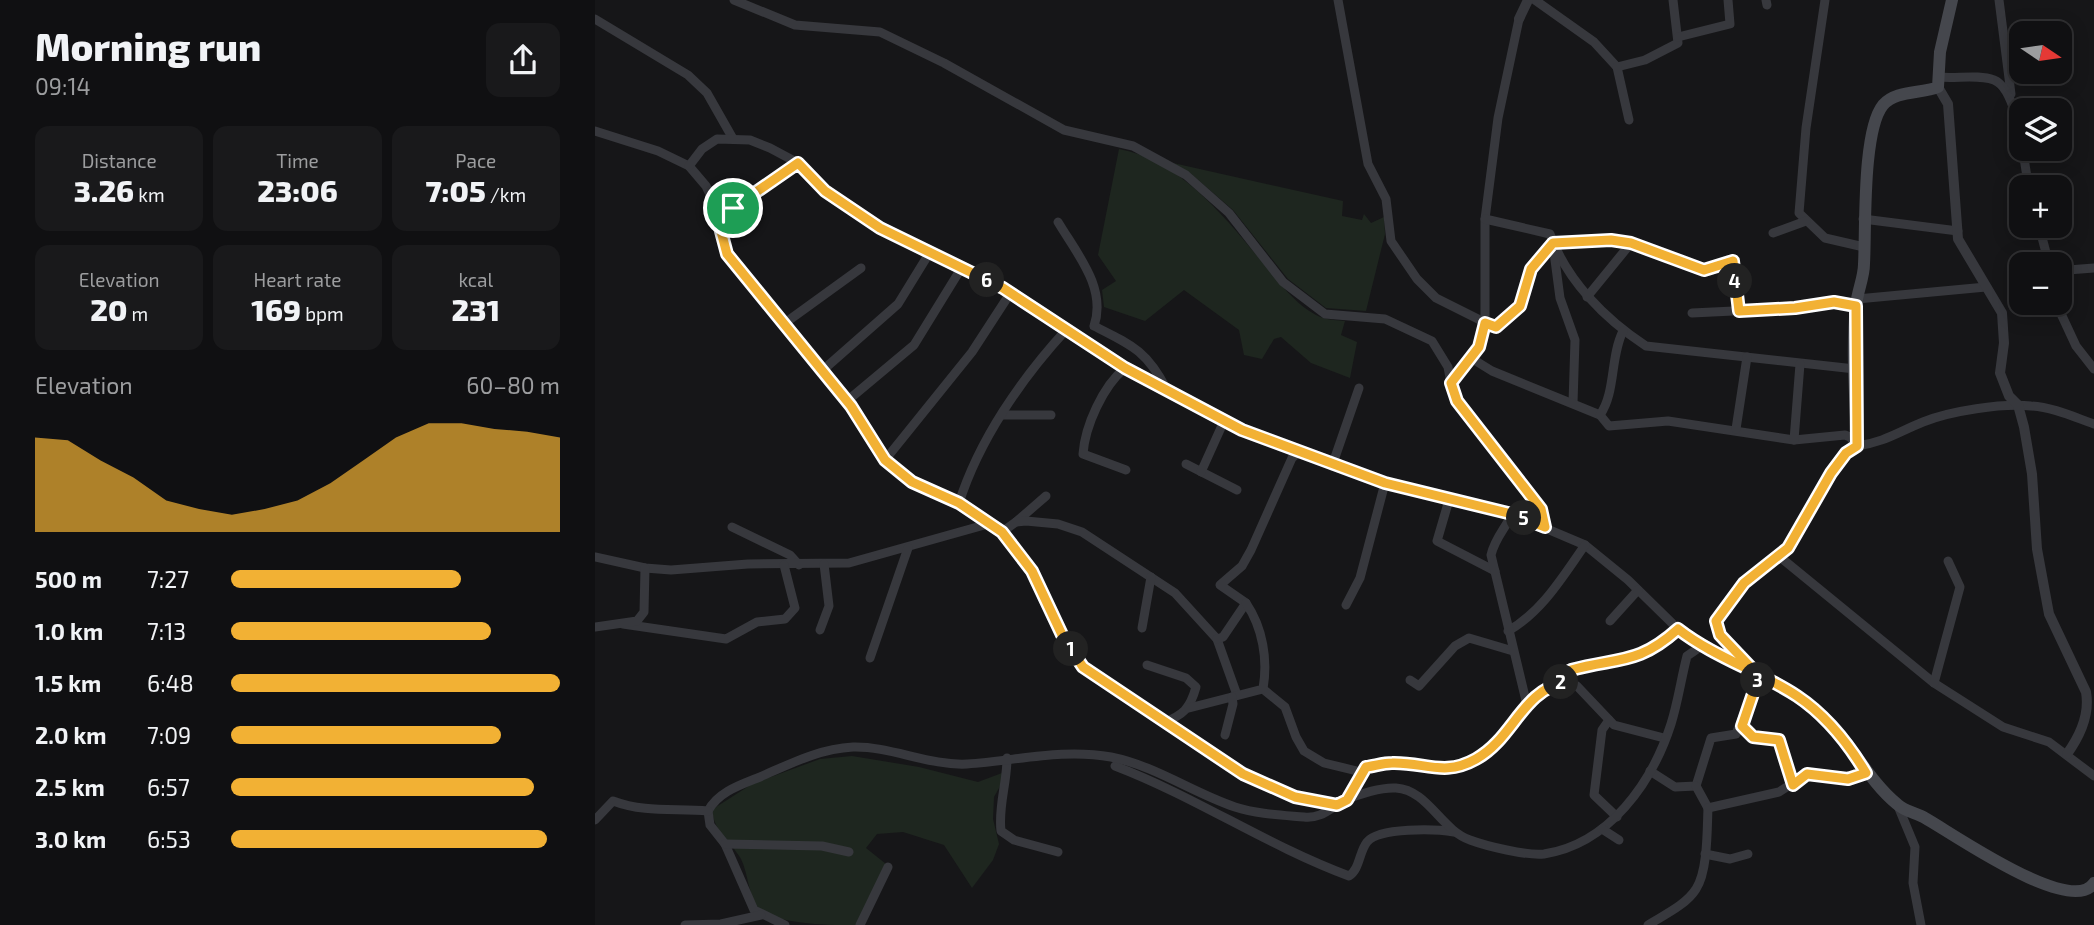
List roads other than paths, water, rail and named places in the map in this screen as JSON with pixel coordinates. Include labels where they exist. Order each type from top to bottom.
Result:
[{"type":"main road","points":[[1759,676],[1720,635],[1716,621],[1744,583],[1780,557],[1831,473],[1846,453],[1857,446],[1857,303],[1864,266],[1866,177],[1882,106],[1896,96],[1926,92],[1938,82],[1940,52],[1952,0]]},
{"type":"main road","points":[[1697,642],[1798,696],[1833,725],[1866,773],[1898,806],[1925,818],[1988,857],[2064,891],[2081,892],[2089,890],[2094,884]]},
{"type":"street","points":[[734,0],[795,25],[880,32],[944,63],[1064,130],[1133,146],[1186,175],[1229,213],[1283,282],[1325,314],[1385,319],[1432,341],[1448,367],[1457,401],[1541,509],[1545,527]]},
{"type":"street","points":[[1451,383],[1479,347],[1485,323],[1485,219],[1498,118],[1519,19],[1528,0]]},
{"type":"street","points":[[1535,0],[1594,42],[1617,67],[1629,120]]},
{"type":"street","points":[[1617,67],[1645,60],[1674,48],[1678,37],[1673,0]]},
{"type":"street","points":[[1678,37],[1730,24],[1728,0]]},
{"type":"street","points":[[1999,0],[2011,98]]},
{"type":"street","points":[[1336,1],[1368,164],[1386,199],[1391,241],[1416,279],[1436,298],[1496,327],[1520,306],[1531,269],[1553,243],[1611,240],[1631,243],[1704,270],[1733,261],[1739,311]]},
{"type":"street","points":[[1824,1],[1799,213],[1825,238],[1864,247]]},
{"type":"street","points":[[595,19],[688,75],[706,93],[731,137]]},
{"type":"street","points":[[2010,98],[2004,85],[1991,79],[1938,82],[1948,104],[1958,239],[2001,313],[2004,343],[2000,373],[2009,396],[2018,405],[2032,474],[2037,549],[2049,614],[2086,692],[2088,704],[2079,738],[2067,754]]},
{"type":"street","points":[[595,131],[658,151],[689,166],[706,186],[727,254],[847,401],[885,460],[912,482],[959,503],[1002,532],[1032,571],[1064,639],[1083,667],[1243,774],[1295,797],[1337,805]]},
{"type":"street","points":[[689,166],[702,149],[717,139],[731,137],[750,140],[798,163],[825,191],[880,228],[1011,292],[1125,368],[1224,421],[1332,466],[1385,483],[1512,514],[1585,545],[1638,590],[1678,629],[1697,642],[1686,656],[1673,715],[1650,771],[1617,817],[1577,844],[1542,855],[1470,841],[1454,832],[1425,802],[1405,789],[1391,787],[1347,800],[1329,813],[1309,818],[1237,808],[1145,766],[1115,758],[1058,753],[965,764],[854,747],[808,754],[730,789],[712,804],[708,811],[710,825],[725,844],[754,910],[785,925]]},
{"type":"street","points":[[717,216],[798,163]]},
{"type":"street","points":[[1485,219],[1550,234],[1560,298],[1575,340],[1573,402]]},
{"type":"street","points":[[1863,219],[1958,231]]},
{"type":"street","points":[[1773,233],[1805,221]]},
{"type":"street","points":[[1058,222],[1097,290],[1099,310],[1094,326],[1131,345],[1153,363],[1168,391]]},
{"type":"street","points":[[1553,243],[1587,297],[1623,331],[1646,346],[1855,369]]},
{"type":"street","points":[[1587,297],[1631,243]]},
{"type":"street","points":[[823,370],[898,304],[930,252]]},
{"type":"street","points":[[847,401],[913,345],[962,267]]},
{"type":"street","points":[[785,323],[861,268]]},
{"type":"street","points":[[2072,268],[2094,268]]},
{"type":"street","points":[[1692,313],[1795,308],[1834,302],[1857,303],[1986,287]]},
{"type":"street","points":[[885,460],[972,352],[1011,292]]},
{"type":"street","points":[[2062,315],[2076,346],[2094,369]]},
{"type":"street","points":[[959,503],[979,450],[1048,350],[1066,330]]},
{"type":"street","points":[[1600,415],[1606,406],[1615,346],[1623,331]]},
{"type":"street","points":[[1736,429],[1747,357]]},
{"type":"street","points":[[1471,358],[1492,371],[1600,415],[1609,426],[1668,421],[1736,429],[1794,440],[1845,435],[1857,446],[1891,439],[1924,422],[1965,412],[2018,405],[2034,406],[2094,424]]},
{"type":"street","points":[[1794,440],[1800,364]]},
{"type":"street","points":[[1125,368],[1118,373],[1093,415],[1084,436],[1083,454],[1126,470]]},
{"type":"street","points":[[1332,466],[1359,388]]},
{"type":"street","points":[[1003,415],[1051,415]]},
{"type":"street","points":[[1201,472],[1224,421]]},
{"type":"street","points":[[1263,689],[1267,667],[1255,617],[1246,603],[1220,585],[1242,566],[1292,458],[1298,453]]},
{"type":"street","points":[[1186,464],[1237,490]]},
{"type":"street","points":[[1346,606],[1360,578],[1385,483]]},
{"type":"street","points":[[1002,532],[1046,496]]},
{"type":"street","points":[[1449,500],[1437,541],[1495,571]]},
{"type":"street","points":[[1512,514],[1506,527],[1495,539],[1491,555],[1527,705]]},
{"type":"street","points":[[1016,522],[1058,524],[1082,532],[1175,593],[1217,639],[1235,696],[1225,735]]},
{"type":"street","points":[[595,557],[645,568],[849,563],[988,524]]},
{"type":"street","points":[[732,527],[790,555],[799,565]]},
{"type":"street","points":[[1508,631],[1522,623],[1547,597],[1585,545]]},
{"type":"street","points":[[870,658],[908,548]]},
{"type":"street","points":[[1780,557],[1934,683],[2003,727],[2035,736],[2067,754],[2094,776]]},
{"type":"street","points":[[1934,683],[1960,587],[1948,561]]},
{"type":"street","points":[[820,630],[829,606],[824,564]]},
{"type":"street","points":[[623,624],[726,639],[757,622],[785,619],[795,608],[784,565]]},
{"type":"street","points":[[595,627],[637,621],[644,612],[645,568]]},
{"type":"street","points":[[1142,628],[1151,577]]},
{"type":"street","points":[[1610,621],[1638,590]]},
{"type":"street","points":[[1217,639],[1223,637],[1246,603]]},
{"type":"street","points":[[1567,681],[1571,670],[1630,660],[1657,648],[1678,629]]},
{"type":"street","points":[[1410,680],[1419,687],[1455,646],[1469,638],[1513,651]]},
{"type":"street","points":[[1147,665],[1186,678],[1196,687],[1189,708],[1181,716],[1163,723]]},
{"type":"street","points":[[1649,925],[1676,907],[1697,888],[1705,854],[1708,808],[1696,786],[1711,738],[1736,734],[1742,726],[1759,676]]},
{"type":"street","points":[[1347,800],[1366,767],[1392,763],[1449,770],[1478,758],[1511,728],[1527,705],[1549,685],[1567,681],[1577,686],[1614,725],[1664,738]]},
{"type":"street","points":[[1189,708],[1263,689]]},
{"type":"street","points":[[1263,689],[1285,707],[1304,751],[1324,763],[1361,772]]},
{"type":"street","points":[[1609,720],[1602,730],[1594,795],[1617,817]]},
{"type":"street","points":[[1742,726],[1753,737],[1779,740],[1793,785]]},
{"type":"street","points":[[1007,758],[1006,788],[999,809],[1001,831],[1014,840],[1058,852]]},
{"type":"street","points":[[1115,766],[1178,793],[1271,844],[1349,876],[1355,873],[1367,842],[1375,836],[1429,828],[1454,832]]},
{"type":"street","points":[[1650,771],[1675,787],[1696,786]]},
{"type":"street","points":[[1708,808],[1779,792],[1807,774],[1848,779],[1866,773]]},
{"type":"street","points":[[595,820],[613,801],[643,811],[674,808],[708,811]]},
{"type":"street","points":[[1898,806],[1915,847],[1913,883],[1921,925]]},
{"type":"street","points":[[1602,829],[1619,840]]},
{"type":"street","points":[[725,844],[822,846],[849,852]]},
{"type":"street","points":[[1705,854],[1730,859],[1748,854]]},
{"type":"street","points":[[860,925],[888,867]]},
{"type":"street","points":[[685,925],[721,924],[761,915]]}]
